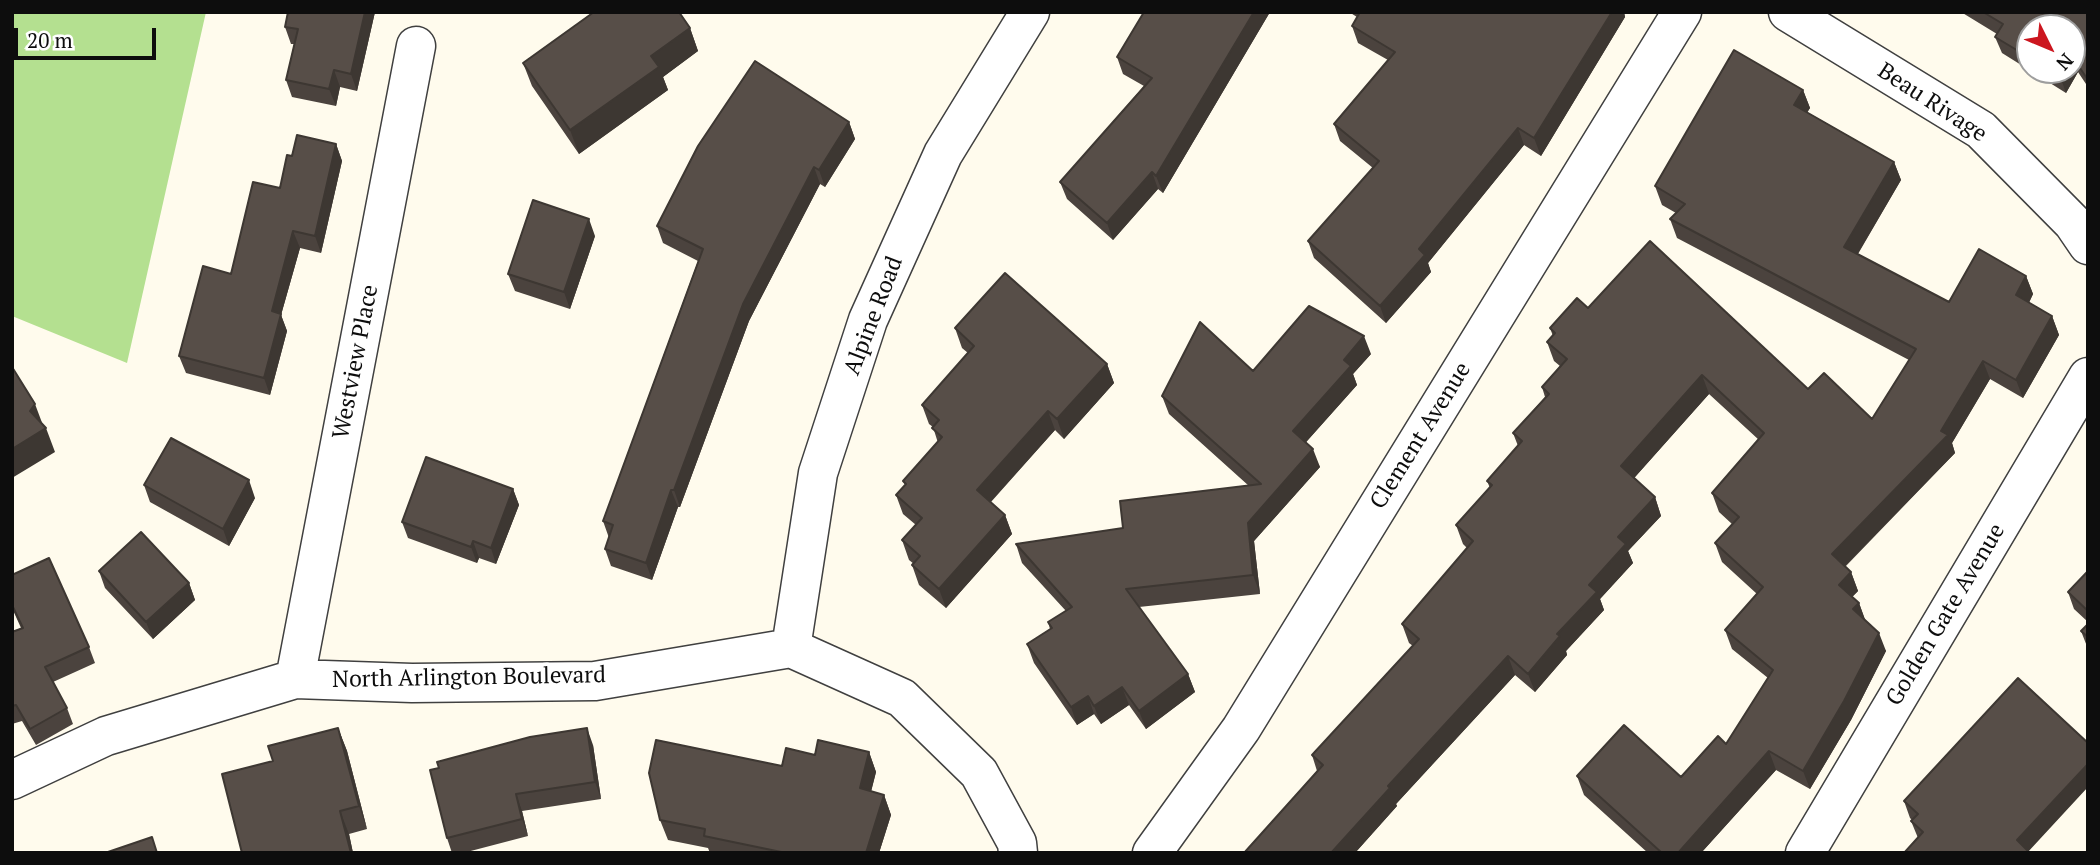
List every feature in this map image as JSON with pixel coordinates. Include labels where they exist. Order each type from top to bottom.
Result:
[{"type":"street","name":"Alpine Road","points":[[791,648],[818,473],[868,320],[943,154],[1030,12]]},
{"type":"street","name":"Clement Avenue","points":[[1152,853],[1241,729],[1682,12]]},
{"type":"street","name":"Beau Rivage","points":[[1788,12],[1981,130],[2073,223],[2088,245]]},
{"type":"street","name":"Westview Place","points":[[295,679],[416,46]]},
{"type":"street","name":"Golden Gate Avenue","points":[[1805,853],[2088,377]]},
{"type":"street","name":"North Arlington Boulevard","points":[[12,780],[106,736],[295,679],[412,683],[595,681],[791,648]]},
{"type":"street","points":[[791,648],[902,698],[979,773],[1017,843],[1018,853]]},
{"type":"green space","points":[[12,12],[206,12],[127,363],[12,316]]},
{"type":"building","points":[[288,12],[365,12],[351,74],[334,70],[329,89],[286,80],[298,29],[285,27]]},
{"type":"building","points":[[594,12],[679,12],[690,28],[651,56],[659,67],[570,130],[523,63]]},
{"type":"building","points":[[1144,12],[1254,12],[1156,176],[1152,172],[1107,223],[1060,182],[1152,78],[1117,57]]},
{"type":"building","points":[[1360,12],[1612,12],[1534,138],[1518,128],[1419,249],[1425,255],[1380,306],[1308,241],[1379,161],[1334,124],[1395,52],[1352,26]]},
{"type":"building","points":[[1983,12],[2088,12],[2088,80],[2086,14],[2016,14],[2016,50],[1995,37],[2003,24]]},
{"type":"building","points":[[1734,50],[1803,90],[1794,105],[1894,162],[1844,247],[1949,302],[1979,249],[2026,276],[2016,295],[2052,316],[2016,380],[1983,361],[1941,431],[1948,435],[1832,554],[1851,572],[1839,585],[1859,603],[1853,609],[1879,633],[1844,701],[1803,771],[1769,751],[1678,853],[1662,853],[1577,776],[1624,725],[1681,777],[1718,736],[1726,744],[1773,670],[1725,630],[1763,587],[1715,543],[1739,517],[1712,493],[1764,433],[1702,375],[1621,466],[1655,497],[1618,537],[1626,544],[1589,585],[1597,592],[1557,634],[1560,636],[1528,674],[1508,656],[1388,786],[1390,788],[1331,853],[1244,853],[1323,765],[1312,755],[1419,639],[1402,624],[1473,541],[1456,525],[1492,485],[1487,481],[1522,441],[1513,433],[1549,394],[1542,387],[1567,359],[1547,342],[1555,333],[1550,328],[1577,298],[1588,308],[1650,241],[1808,389],[1824,373],[1872,419],[1916,349],[1670,219],[1685,204],[1655,186]]},
{"type":"building","points":[[755,61],[849,122],[819,170],[814,167],[743,304],[674,490],[671,490],[646,563],[605,549],[613,525],[603,521],[703,249],[657,226],[698,146]]},
{"type":"building","points":[[297,135],[336,144],[315,236],[293,231],[272,311],[281,314],[264,378],[179,356],[203,266],[231,274],[253,182],[280,188],[287,155],[292,156]]},
{"type":"building","points":[[533,200],[589,219],[564,292],[508,274]]},
{"type":"building","points":[[1005,273],[1107,364],[1057,419],[1048,411],[977,490],[1005,515],[939,589],[912,565],[920,556],[902,540],[922,518],[896,495],[906,484],[903,481],[942,437],[932,428],[939,420],[922,405],[974,346],[955,328]]},
{"type":"building","points":[[1309,306],[1364,336],[1344,360],[1351,366],[1293,431],[1313,449],[1248,523],[1253,575],[1126,589],[1188,674],[1139,711],[1122,687],[1094,706],[1088,696],[1071,707],[1027,644],[1052,628],[1048,622],[1072,607],[1016,544],[1123,528],[1120,501],[1261,484],[1162,396],[1200,322],[1253,371]]},
{"type":"building","points":[[12,367],[35,404],[30,411],[46,428],[12,449]]},
{"type":"building","points":[[171,438],[249,480],[223,529],[144,485]]},
{"type":"building","points":[[426,457],[513,489],[491,548],[473,541],[471,547],[402,522]]},
{"type":"building","points":[[141,532],[189,583],[146,622],[99,571]]},
{"type":"building","points":[[49,558],[89,647],[45,667],[67,708],[30,729],[16,705],[12,706],[12,632],[23,628],[12,605],[12,575]]},
{"type":"building","points":[[2088,571],[2088,611],[2068,592]]},
{"type":"building","points":[[2088,624],[2088,637],[2081,631]]},
{"type":"building","points":[[2018,678],[2088,743],[2088,764],[2017,840],[2030,853],[1904,853],[1923,832],[1911,821],[1918,814],[1904,801]]},
{"type":"building","points":[[338,728],[359,806],[340,811],[351,853],[242,853],[222,774],[273,761],[268,746]]},
{"type":"building","points":[[587,728],[595,782],[516,794],[522,819],[447,838],[430,770],[439,768],[437,762],[530,737]]},
{"type":"building","points":[[656,740],[782,766],[786,748],[815,755],[818,740],[869,752],[860,788],[884,795],[866,853],[786,853],[704,836],[705,829],[660,820],[649,773]]},
{"type":"building","points":[[152,837],[157,853],[105,853]]}]
